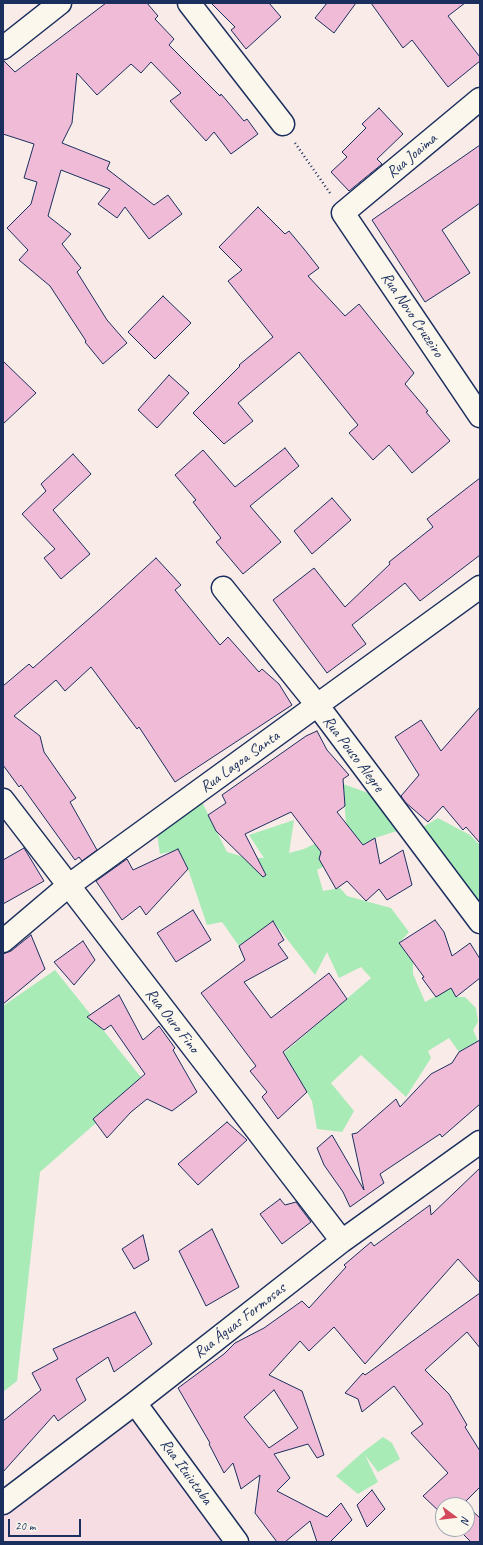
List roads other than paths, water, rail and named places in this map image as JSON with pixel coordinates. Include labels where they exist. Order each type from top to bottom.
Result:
[{"type":"street","points":[[3,48],[60,3]]},
{"type":"street","points":[[189,3],[283,124]]},
{"type":"street","name":"Rua Joaima","points":[[344,213],[480,99]]},
{"type":"street","name":"Rua Novo Cruzeiro","points":[[344,213],[480,416]]},
{"type":"street","name":"Rua Lagoa Santa","points":[[3,941],[68,886],[480,587]]},
{"type":"street","name":"Rua Pouso Alegre","points":[[222,588],[318,706],[480,922]]},
{"type":"street","name":"Rua Ouro Fino","points":[[3,800],[342,1241]]},
{"type":"street","name":"Rua Águas Formosas","points":[[3,1503],[135,1403],[342,1241],[480,1142]]},
{"type":"street","name":"Rua Ituiutaba","points":[[135,1403],[237,1542]]}]
